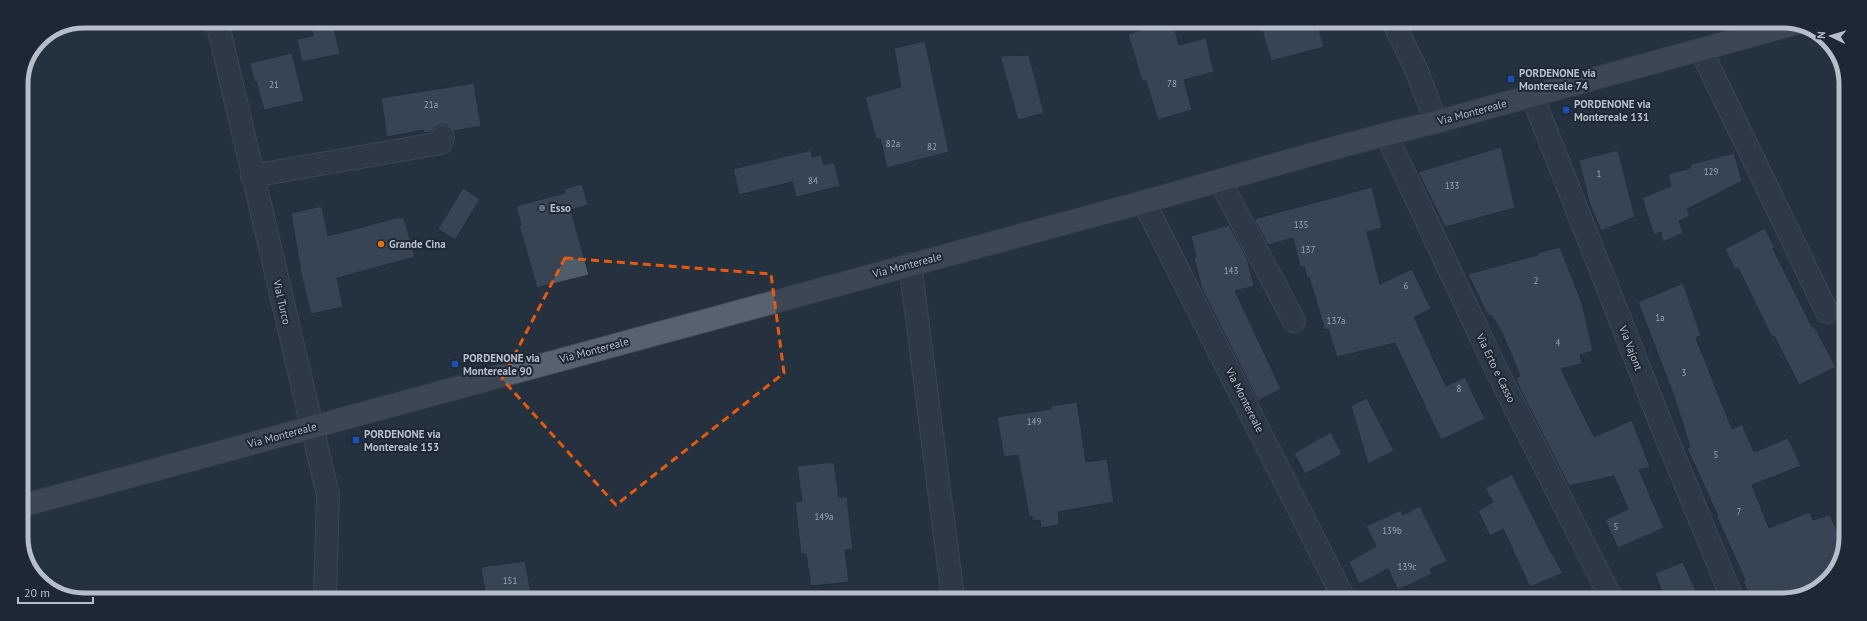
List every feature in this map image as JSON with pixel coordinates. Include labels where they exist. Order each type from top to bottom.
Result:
[{"type":"main road","name":"Via Montereale","points":[[28,504],[1780,28]]},
{"type":"street","name":"Vial Turco","points":[[218,28],[328,495],[325,593]]},
{"type":"street","points":[[1396,28],[1416,69],[1436,122]]},
{"type":"street","points":[[1701,50],[1827,312]]},
{"type":"street","name":"Via Vajont","points":[[1532,96],[1665,434],[1730,593]]},
{"type":"street","name":"Via Erto e Casso","points":[[1386,134],[1494,365],[1608,593]]},
{"type":"street","points":[[252,176],[441,143],[443,137]]},
{"type":"street","points":[[1220,181],[1294,321]]},
{"type":"street","name":"Via Montereale","points":[[1144,202],[1341,593]]},
{"type":"street","points":[[910,264],[952,593]]},
{"type":"highlighted area","points":[[565,258],[771,274],[784,373],[616,505],[502,379]]},
{"type":"building","points":[[311,28],[334,28],[340,54],[302,62],[297,39],[313,36]]},
{"type":"building","points":[[1149,28],[1174,28],[1179,45],[1206,38],[1214,72],[1184,80],[1192,110],[1158,120],[1146,81],[1142,81],[1128,34]]},
{"type":"building","points":[[1261,28],[1318,28],[1324,47],[1271,61]]},
{"type":"building","points":[[925,41],[949,152],[887,168],[880,138],[876,139],[865,97],[901,87],[894,48]]},
{"type":"building","points":[[292,53],[304,101],[264,110],[256,81],[254,82],[250,63]]},
{"type":"building","points":[[1029,55],[1044,113],[1018,120],[1000,56]]},
{"type":"building","points":[[474,83],[481,126],[453,131],[447,125],[441,125],[435,127],[432,132],[424,133],[423,130],[387,137],[381,98]]},
{"type":"building","points":[[1501,147],[1515,208],[1445,227],[1418,172]]},
{"type":"building","points":[[811,150],[812,157],[821,155],[824,165],[834,162],[840,186],[796,197],[792,182],[739,195],[733,169]]},
{"type":"building","points":[[1618,150],[1635,217],[1601,231],[1589,202],[1579,160]]},
{"type":"building","points":[[1734,153],[1742,181],[1687,209],[1690,216],[1679,221],[1683,233],[1663,242],[1661,232],[1654,235],[1642,198],[1671,186],[1668,174],[1690,168],[1691,164]]},
{"type":"building","points":[[582,184],[588,205],[571,210],[589,275],[537,288],[519,225],[521,225],[516,206],[565,193],[564,189]]},
{"type":"building","points":[[1372,187],[1382,228],[1367,232],[1380,284],[1412,269],[1431,309],[1414,317],[1446,386],[1465,377],[1485,419],[1441,440],[1395,343],[1337,357],[1328,329],[1325,330],[1309,277],[1307,278],[1304,266],[1300,267],[1293,238],[1268,245],[1254,219]]},
{"type":"building","points":[[463,188],[480,199],[455,240],[438,229]]},
{"type":"building","points":[[322,206],[328,236],[396,218],[404,218],[415,257],[337,278],[343,307],[311,314],[302,278],[291,213]]},
{"type":"building","points":[[1229,225],[1247,258],[1254,286],[1235,291],[1281,389],[1258,401],[1202,289],[1194,258],[1196,257],[1191,236]]},
{"type":"building","points":[[1765,228],[1775,248],[1773,249],[1812,327],[1814,326],[1836,367],[1799,385],[1774,336],[1772,337],[1738,268],[1735,269],[1725,249]]},
{"type":"building","points":[[1560,247],[1582,303],[1593,351],[1580,355],[1582,364],[1561,369],[1594,437],[1632,420],[1650,467],[1639,470],[1664,528],[1618,548],[1605,520],[1628,509],[1614,476],[1569,486],[1521,391],[1516,378],[1520,376],[1502,332],[1491,315],[1489,316],[1485,310],[1468,274],[1538,255],[1537,253]]},
{"type":"building","points":[[1683,283],[1701,335],[1696,338],[1732,429],[1742,424],[1754,452],[1788,438],[1801,466],[1752,485],[1769,528],[1810,512],[1813,520],[1830,515],[1839,536],[1839,544],[1835,558],[1825,574],[1817,581],[1801,590],[1790,593],[1748,593],[1743,581],[1745,580],[1687,448],[1690,447],[1674,396],[1638,302]]},
{"type":"building","points":[[1367,398],[1394,451],[1368,464],[1351,406]]},
{"type":"building","points":[[1077,402],[1086,462],[1107,459],[1114,502],[1058,512],[1059,525],[1041,528],[1040,520],[1032,521],[1032,516],[1029,516],[1018,455],[1004,457],[997,417],[1051,409],[1051,406]]},
{"type":"building","points":[[1331,432],[1342,454],[1305,474],[1294,453]]},
{"type":"building","points":[[834,462],[839,497],[847,497],[853,549],[845,550],[849,582],[811,586],[806,554],[801,554],[795,502],[802,501],[797,466]]},
{"type":"building","points":[[1512,474],[1547,545],[1563,573],[1530,587],[1503,529],[1490,536],[1478,511],[1493,502],[1485,488]]},
{"type":"building","points":[[1420,506],[1447,561],[1430,569],[1432,574],[1398,590],[1388,569],[1359,584],[1349,562],[1376,546],[1366,526],[1401,510],[1403,515]]},
{"type":"building","points":[[525,561],[531,593],[485,593],[481,567]]},
{"type":"building","points":[[1683,562],[1697,593],[1662,593],[1655,573]]},
{"type":"place","name":"PORDENONE via Montereale 74","points":[[1511,79]]},
{"type":"place","name":"PORDENONE via Montereale 131","points":[[1566,110]]},
{"type":"place","name":"Esso","points":[[542,208]]},
{"type":"place","name":"Grande Cina","points":[[381,244]]},
{"type":"place","name":"PORDENONE via Montereale 90","points":[[455,364]]},
{"type":"place","name":"PORDENONE via Montereale 153","points":[[356,440]]}]
